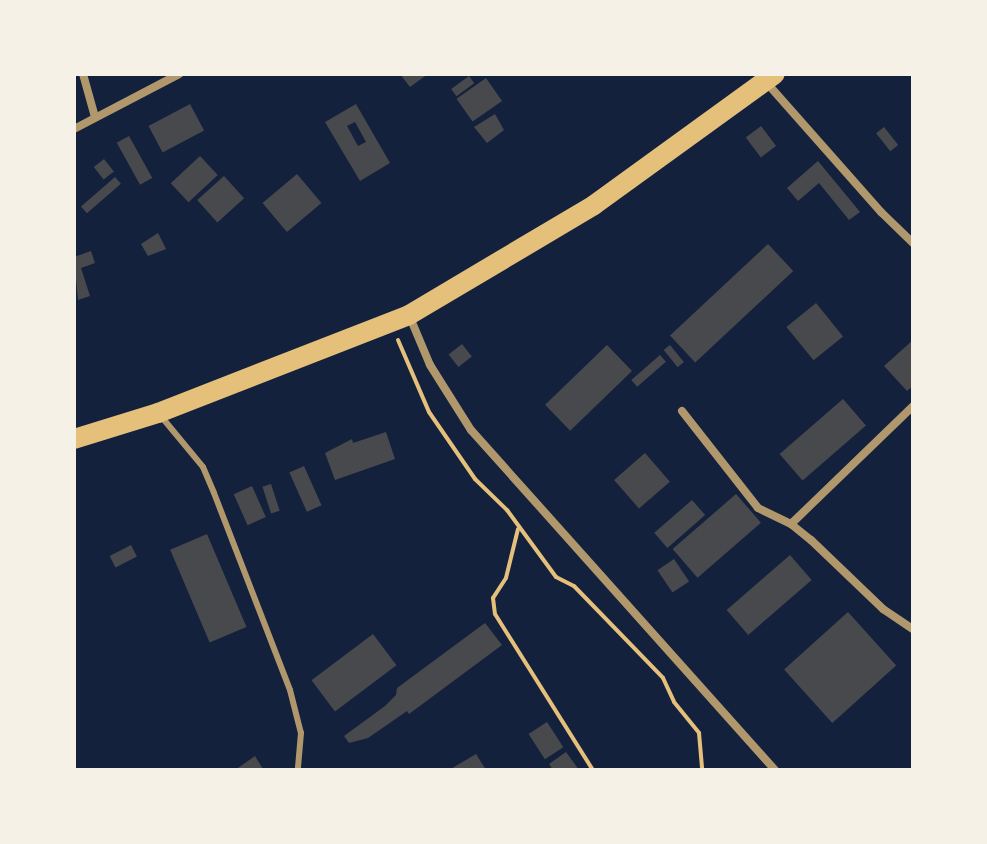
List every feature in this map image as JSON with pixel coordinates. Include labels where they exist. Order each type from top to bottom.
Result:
[{"type":"main road","points":[[74,439],[158,413],[400,319],[594,205],[770,78]]},
{"type":"street","points":[[83,74],[95,117]]},
{"type":"street","points":[[74,129],[179,74]]},
{"type":"street","points":[[770,78],[881,212],[913,243]]},
{"type":"street","points":[[400,319],[471,430],[775,770]]},
{"type":"street","points":[[791,524],[913,406]]},
{"type":"street","points":[[682,411],[758,508],[791,524],[883,609],[913,629]]},
{"type":"lane","points":[[158,413],[203,467],[214,493],[290,690],[301,733],[298,770]]},
{"type":"path","points":[[400,319],[436,423],[475,479],[507,510],[556,577],[574,586],[663,678],[674,702],[699,733],[702,770]]},
{"type":"path","points":[[518,529],[506,578],[493,598],[495,614],[593,770]]},
{"type":"building","points":[[400,74],[428,74],[410,87]]},
{"type":"building","points":[[469,76],[474,83],[456,96],[451,89]]},
{"type":"building","points":[[486,78],[502,101],[473,122],[457,99]]},
{"type":"building","points":[[190,104],[204,130],[163,153],[149,126]]},
{"type":"building","points":[[356,104],[390,163],[360,181],[325,122]],"holes":[[[355,122],[366,142],[358,146],[347,126]]]},
{"type":"building","points":[[495,114],[504,130],[487,143],[474,127]]},
{"type":"building","points":[[761,126],[776,146],[761,157],[746,137]]},
{"type":"building","points":[[884,127],[898,145],[890,151],[876,133]]},
{"type":"building","points":[[129,136],[152,178],[140,185],[117,143]]},
{"type":"building","points":[[200,156],[218,175],[188,202],[171,183]]},
{"type":"building","points":[[104,159],[114,172],[104,180],[94,167]]},
{"type":"building","points":[[818,161],[860,212],[849,220],[819,183],[798,201],[787,188]]},
{"type":"building","points":[[297,174],[321,203],[287,232],[263,203]]},
{"type":"building","points":[[224,176],[244,198],[217,222],[197,200]]},
{"type":"building","points":[[115,177],[121,184],[87,213],[81,207]]},
{"type":"building","points":[[158,233],[166,249],[148,256],[141,244]]},
{"type":"building","points":[[768,244],[793,271],[695,362],[670,335]]},
{"type":"building","points":[[91,251],[95,263],[81,268],[90,296],[78,300],[74,257]]},
{"type":"building","points":[[816,303],[843,336],[814,360],[786,327]]},
{"type":"building","points":[[913,340],[913,386],[907,391],[884,366]]},
{"type":"building","points":[[462,344],[472,357],[458,367],[449,354]]},
{"type":"building","points":[[607,345],[632,371],[570,431],[545,405]]},
{"type":"building","points":[[670,345],[684,362],[678,367],[664,350]]},
{"type":"building","points":[[660,355],[666,362],[637,387],[631,380]]},
{"type":"building","points":[[843,399],[866,425],[803,481],[780,454]]},
{"type":"building","points":[[386,432],[395,459],[335,480],[325,453],[352,439],[353,443]]},
{"type":"building","points":[[645,453],[670,482],[639,509],[614,480]]},
{"type":"building","points":[[304,466],[321,505],[307,512],[289,473]]},
{"type":"building","points":[[271,484],[280,511],[271,513],[262,487]]},
{"type":"building","points":[[252,486],[266,517],[248,525],[234,494]]},
{"type":"building","points":[[736,494],[761,523],[698,578],[673,549]]},
{"type":"building","points":[[692,500],[705,515],[667,548],[654,533]]},
{"type":"building","points":[[207,534],[246,627],[210,643],[170,550]]},
{"type":"building","points":[[131,545],[137,557],[116,567],[110,556]]},
{"type":"building","points":[[790,555],[812,580],[748,635],[727,610]]},
{"type":"building","points":[[674,559],[689,581],[673,593],[657,570]]},
{"type":"building","points":[[848,612],[896,666],[832,723],[784,670]]},
{"type":"building","points":[[485,623],[502,645],[409,714],[407,711],[368,738],[349,743],[344,736],[385,706],[396,695],[397,688]]},
{"type":"building","points":[[373,634],[396,665],[335,711],[312,680]]},
{"type":"building","points":[[547,722],[563,747],[545,759],[529,734]]},
{"type":"building","points":[[566,752],[579,770],[553,770],[549,764]]},
{"type":"building","points":[[476,754],[486,770],[449,770]]},
{"type":"building","points":[[255,756],[263,769],[235,770]]}]
